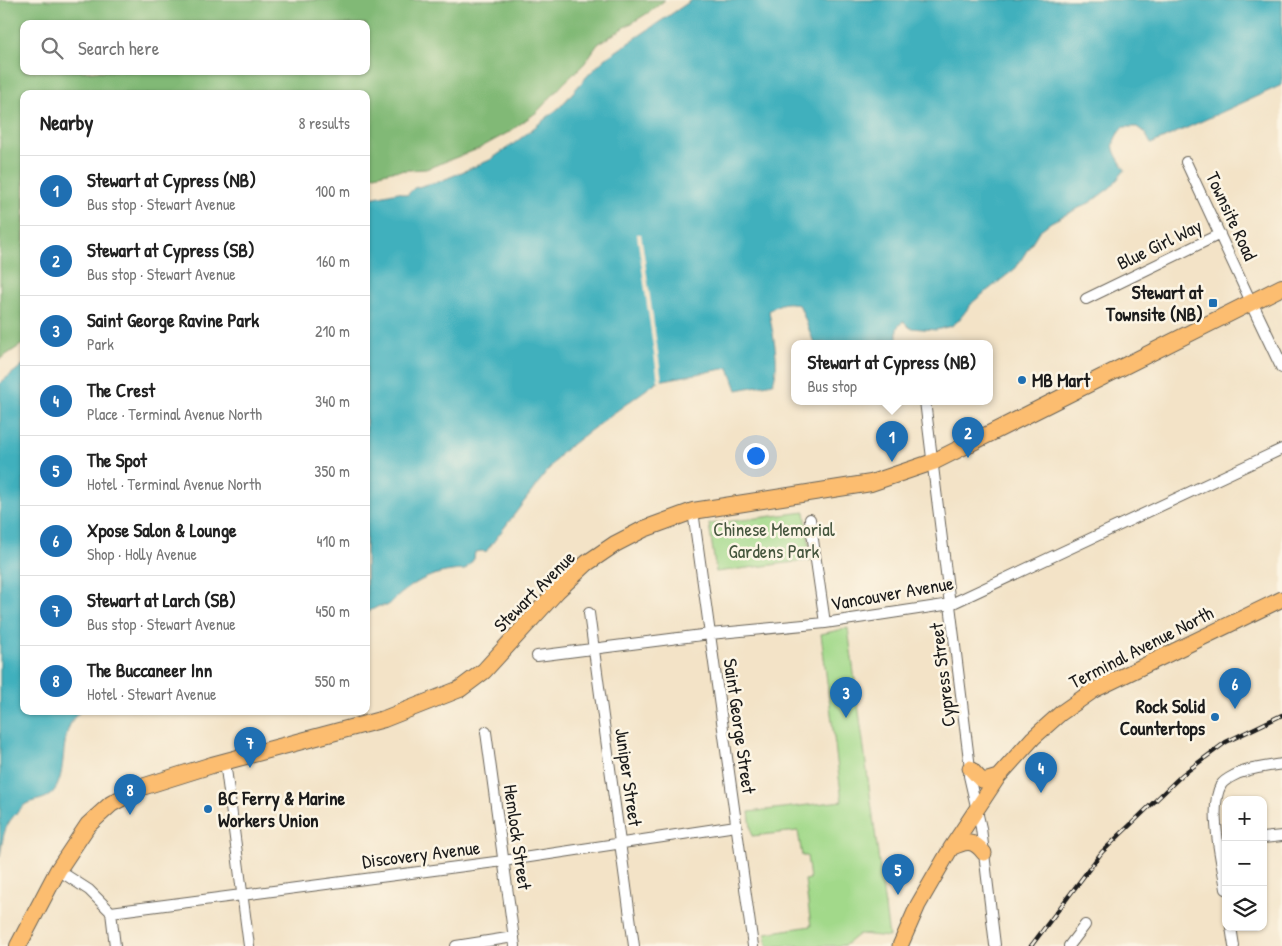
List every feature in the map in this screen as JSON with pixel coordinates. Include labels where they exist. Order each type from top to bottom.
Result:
[{"type":"highway","name":"Stewart Avenue","points":[[18,946],[58,870],[88,825],[111,804],[142,787],[226,761],[391,717],[460,689],[484,672],[557,591],[587,563],[615,544],[644,529],[693,511],[871,483],[933,462],[1282,288]]},
{"type":"main road","name":"Terminal Avenue North","points":[[900,946],[918,906],[951,848],[998,777],[1033,738],[1061,712],[1094,690],[1282,600]]},
{"type":"main road","points":[[970,768],[981,780],[998,777]]},
{"type":"main road","points":[[951,848],[962,843],[973,842],[984,853]]},
{"type":"street","name":"Townsite Road","points":[[1186,162],[1282,367]]},
{"type":"street","name":"Blue Girl Way","points":[[1086,299],[1220,234]]},
{"type":"street","name":"Cypress Street","points":[[926,405],[970,768],[970,788],[981,828],[995,945]]},
{"type":"street","name":"Vancouver Avenue","points":[[537,656],[710,634],[825,623],[951,604],[1282,449]]},
{"type":"street","name":"Saint George Street","points":[[693,511],[753,946]]},
{"type":"street","points":[[810,519],[825,623]]},
{"type":"street","name":"Juniper Street","points":[[588,613],[634,946]]},
{"type":"street","name":"Hemlock Street","points":[[486,732],[514,942]]},
{"type":"street","points":[[226,761],[249,946]]},
{"type":"street","points":[[1222,841],[1215,814],[1216,799],[1222,784],[1232,776],[1248,770],[1282,764]]},
{"type":"street","name":"Discovery Avenue","points":[[110,912],[503,861],[736,826]]},
{"type":"street","points":[[1267,838],[1282,836]]},
{"type":"street","points":[[58,870],[89,890],[110,912],[115,946]]},
{"type":"street","points":[[1069,946],[1085,925]]},
{"type":"street","points":[[1232,931],[1234,946]]},
{"type":"street","points":[[456,946],[514,942]]},
{"type":"green space","points":[[0,0],[665,0],[651,11],[598,44],[584,64],[537,112],[509,132],[478,149],[426,169],[392,171],[370,176],[370,90],[20,90],[20,346],[0,359]]},
{"type":"green space","name":"Chinese Memorial Gardens Park","points":[[805,512],[811,560],[716,572],[709,524]]},
{"type":"green space","points":[[848,628],[889,937],[859,934],[845,945],[767,946],[766,933],[811,926],[805,880],[810,879],[807,856],[802,856],[798,831],[752,836],[749,812],[842,801],[821,634]]},
{"type":"water","points":[[692,0],[1282,0],[1282,85],[1151,144],[1145,133],[1137,127],[1123,127],[1115,139],[1114,148],[1125,170],[1111,187],[1091,202],[1051,222],[1039,231],[1016,268],[973,302],[958,321],[951,326],[936,330],[910,328],[903,321],[897,328],[897,340],[813,340],[800,306],[784,303],[777,306],[769,311],[776,357],[773,383],[737,390],[729,368],[658,381],[562,452],[485,553],[483,551],[475,552],[474,559],[465,570],[442,573],[422,580],[387,606],[379,606],[370,611],[370,198],[398,192],[407,195],[414,188],[443,180],[490,160],[560,107],[606,58]]},
{"type":"water","points":[[20,367],[20,715],[77,715],[69,726],[66,736],[58,784],[48,796],[26,804],[9,822],[4,833],[0,857],[0,383]]},
{"type":"pier","points":[[637,234],[641,234],[662,381],[658,381]]},
{"type":"railway","points":[[1031,946],[1102,852],[1182,775],[1226,742],[1282,715]]},
{"type":"place","name":"Stewart at Townsite (NB)","points":[[1213,303]]},
{"type":"place","name":"MB Mart","points":[[1022,380]]},
{"type":"place","name":"Stewart at Cypress (SB)","points":[[968,458]]},
{"type":"place","name":"Stewart at Cypress (NB)","points":[[892,462]]},
{"type":"place","name":"Xpose Salon & Lounge","points":[[1235,709]]},
{"type":"place","name":"Rock Solid Countertops","points":[[1215,717]]},
{"type":"place","name":"Saint George Ravine Park","points":[[846,718]]},
{"type":"place","name":"Stewart at Larch (SB)","points":[[250,768]]},
{"type":"place","name":"The Crest","points":[[1041,793]]},
{"type":"place","name":"BC Ferry & Marine Workers Union","points":[[208,809]]},
{"type":"place","name":"The Buccaneer Inn","points":[[130,815]]},
{"type":"place","name":"The Spot","points":[[898,895]]}]
